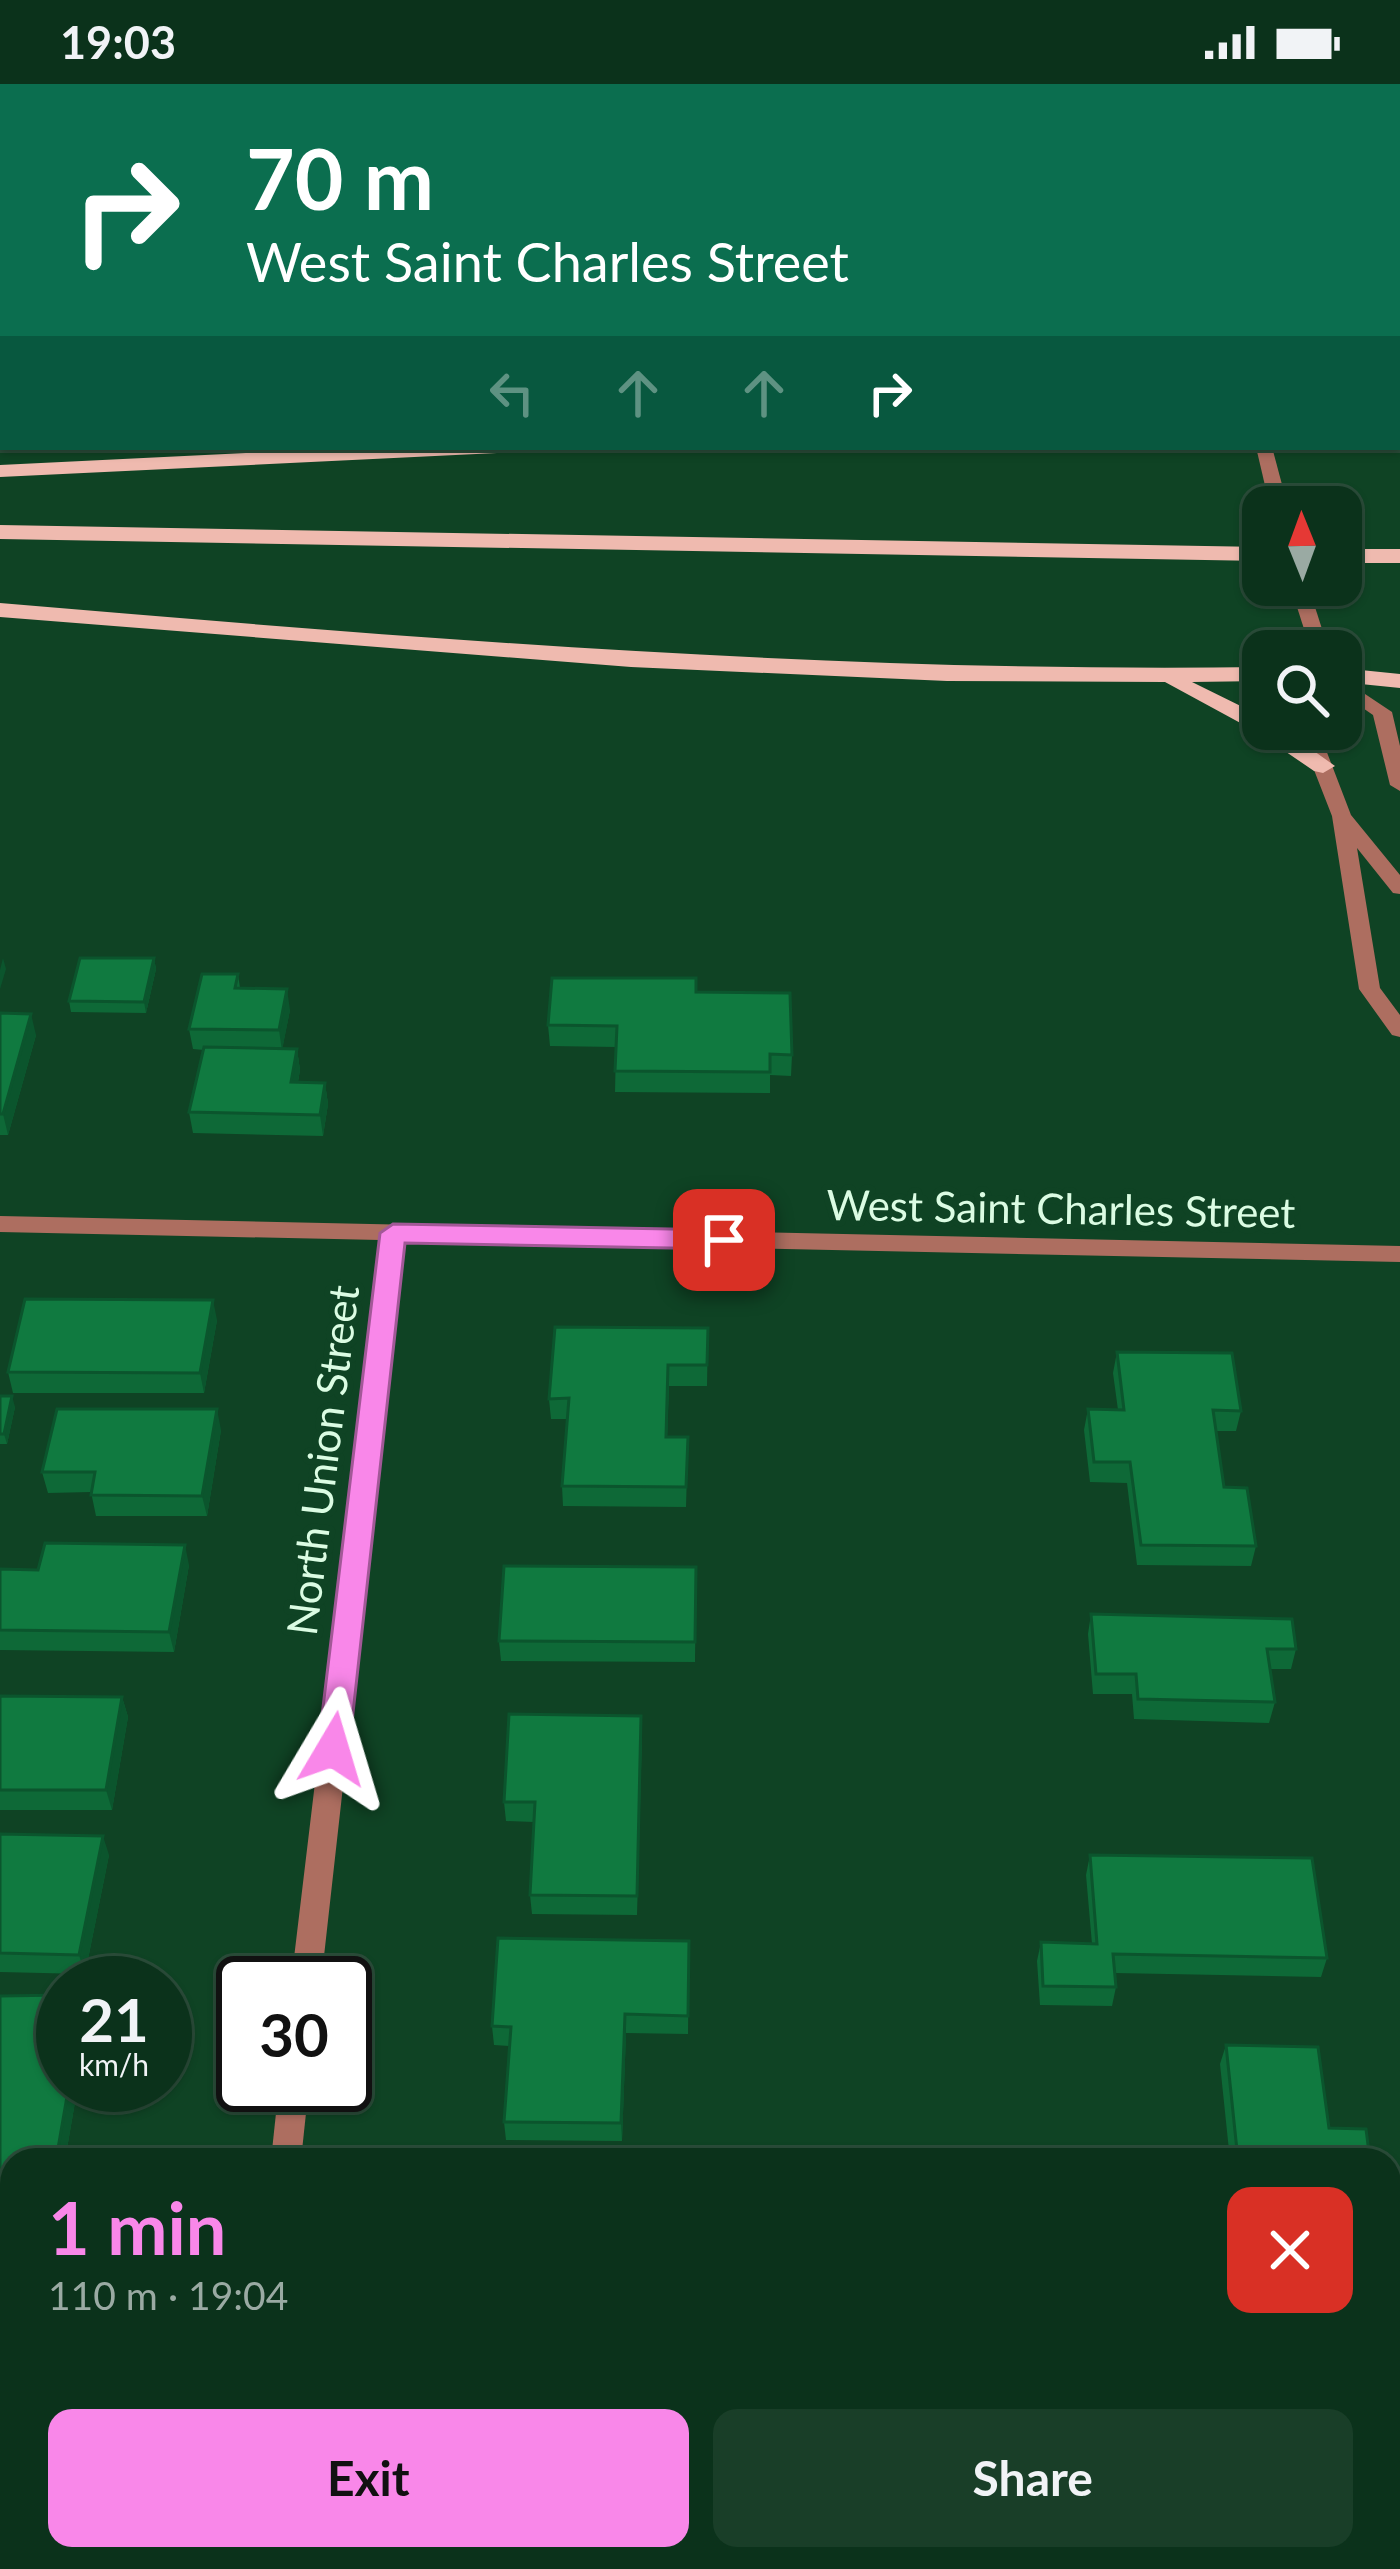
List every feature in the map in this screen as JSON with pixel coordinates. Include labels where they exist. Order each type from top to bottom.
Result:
[{"type":"main road","points":[[0,471],[435,450]]},
{"type":"main road","points":[[0,532],[1242,554]]},
{"type":"main road","points":[[1362,556],[1400,556]]},
{"type":"main road","points":[[0,610],[463,647],[865,670],[1165,678],[1242,675]]},
{"type":"main road","points":[[1165,678],[1242,716]]},
{"type":"main road","points":[[1362,680],[1400,681]]},
{"type":"main road","points":[[1298,750],[1322,766]]},
{"type":"street","points":[[1265,450],[1274,486]]},
{"type":"street","points":[[1362,696],[1382,712],[1400,785]]},
{"type":"street","points":[[1316,750],[1342,816],[1370,988],[1400,1030]]},
{"type":"street","points":[[1342,816],[1400,888]]},
{"type":"street","name":"West Saint Charles Street","points":[[0,1224],[1400,1254]]},
{"type":"street","name":"North Union Street","points":[[309,1956],[393,1233]]},
{"type":"street","points":[[287,2148],[291,2112]]},
{"type":"building","points":[[80,958],[154,958],[144,1002],[69,1001]]},
{"type":"building","points":[[202,974],[238,974],[235,988],[287,989],[279,1030],[189,1029]]},
{"type":"building","points":[[552,978],[696,978],[696,992],[790,993],[792,1055],[770,1054],[770,1072],[615,1071],[617,1026],[548,1025]]},
{"type":"building","points":[[0,1013],[31,1014],[3,1114],[0,1114]]},
{"type":"building","points":[[204,1047],[297,1049],[291,1082],[325,1083],[320,1115],[189,1112]]},
{"type":"building","points":[[25,1299],[213,1300],[200,1373],[8,1372]]},
{"type":"building","points":[[555,1327],[708,1328],[707,1365],[668,1365],[666,1437],[688,1437],[686,1487],[562,1486],[569,1398],[549,1399]]},
{"type":"building","points":[[1117,1352],[1232,1353],[1241,1411],[1213,1410],[1224,1487],[1247,1488],[1256,1546],[1141,1545],[1130,1462],[1094,1462],[1088,1409],[1124,1410]]},
{"type":"building","points":[[0,1396],[12,1396],[4,1434],[0,1434]]},
{"type":"building","points":[[57,1409],[217,1409],[202,1496],[91,1495],[95,1472],[42,1472]]},
{"type":"building","points":[[45,1543],[185,1545],[169,1632],[0,1630],[0,1569],[38,1570]]},
{"type":"building","points":[[504,1566],[696,1567],[695,1642],[499,1641]]},
{"type":"building","points":[[1091,1614],[1292,1619],[1296,1649],[1267,1649],[1275,1702],[1138,1699],[1136,1674],[1096,1674]]},
{"type":"building","points":[[0,1696],[122,1697],[106,1790],[0,1790]]},
{"type":"building","points":[[509,1714],[641,1716],[637,1896],[530,1895],[535,1802],[504,1802]]},
{"type":"building","points":[[0,1834],[103,1836],[79,1955],[0,1953]]},
{"type":"building","points":[[1090,1855],[1312,1858],[1327,1958],[1113,1954],[1116,1987],[1043,1986],[1041,1942],[1097,1944]]},
{"type":"building","points":[[498,1938],[689,1941],[688,2016],[625,2014],[621,2123],[504,2122],[511,2027],[492,2026]]},
{"type":"building","points":[[36,1995],[36,2112],[64,2112],[58,2148],[0,2148],[0,1996]]},
{"type":"building","points":[[1226,2045],[1318,2047],[1329,2128],[1366,2129],[1368,2148],[1237,2148]]},
{"type":"route","points":[[333,1749],[393,1233],[724,1240]]}]
